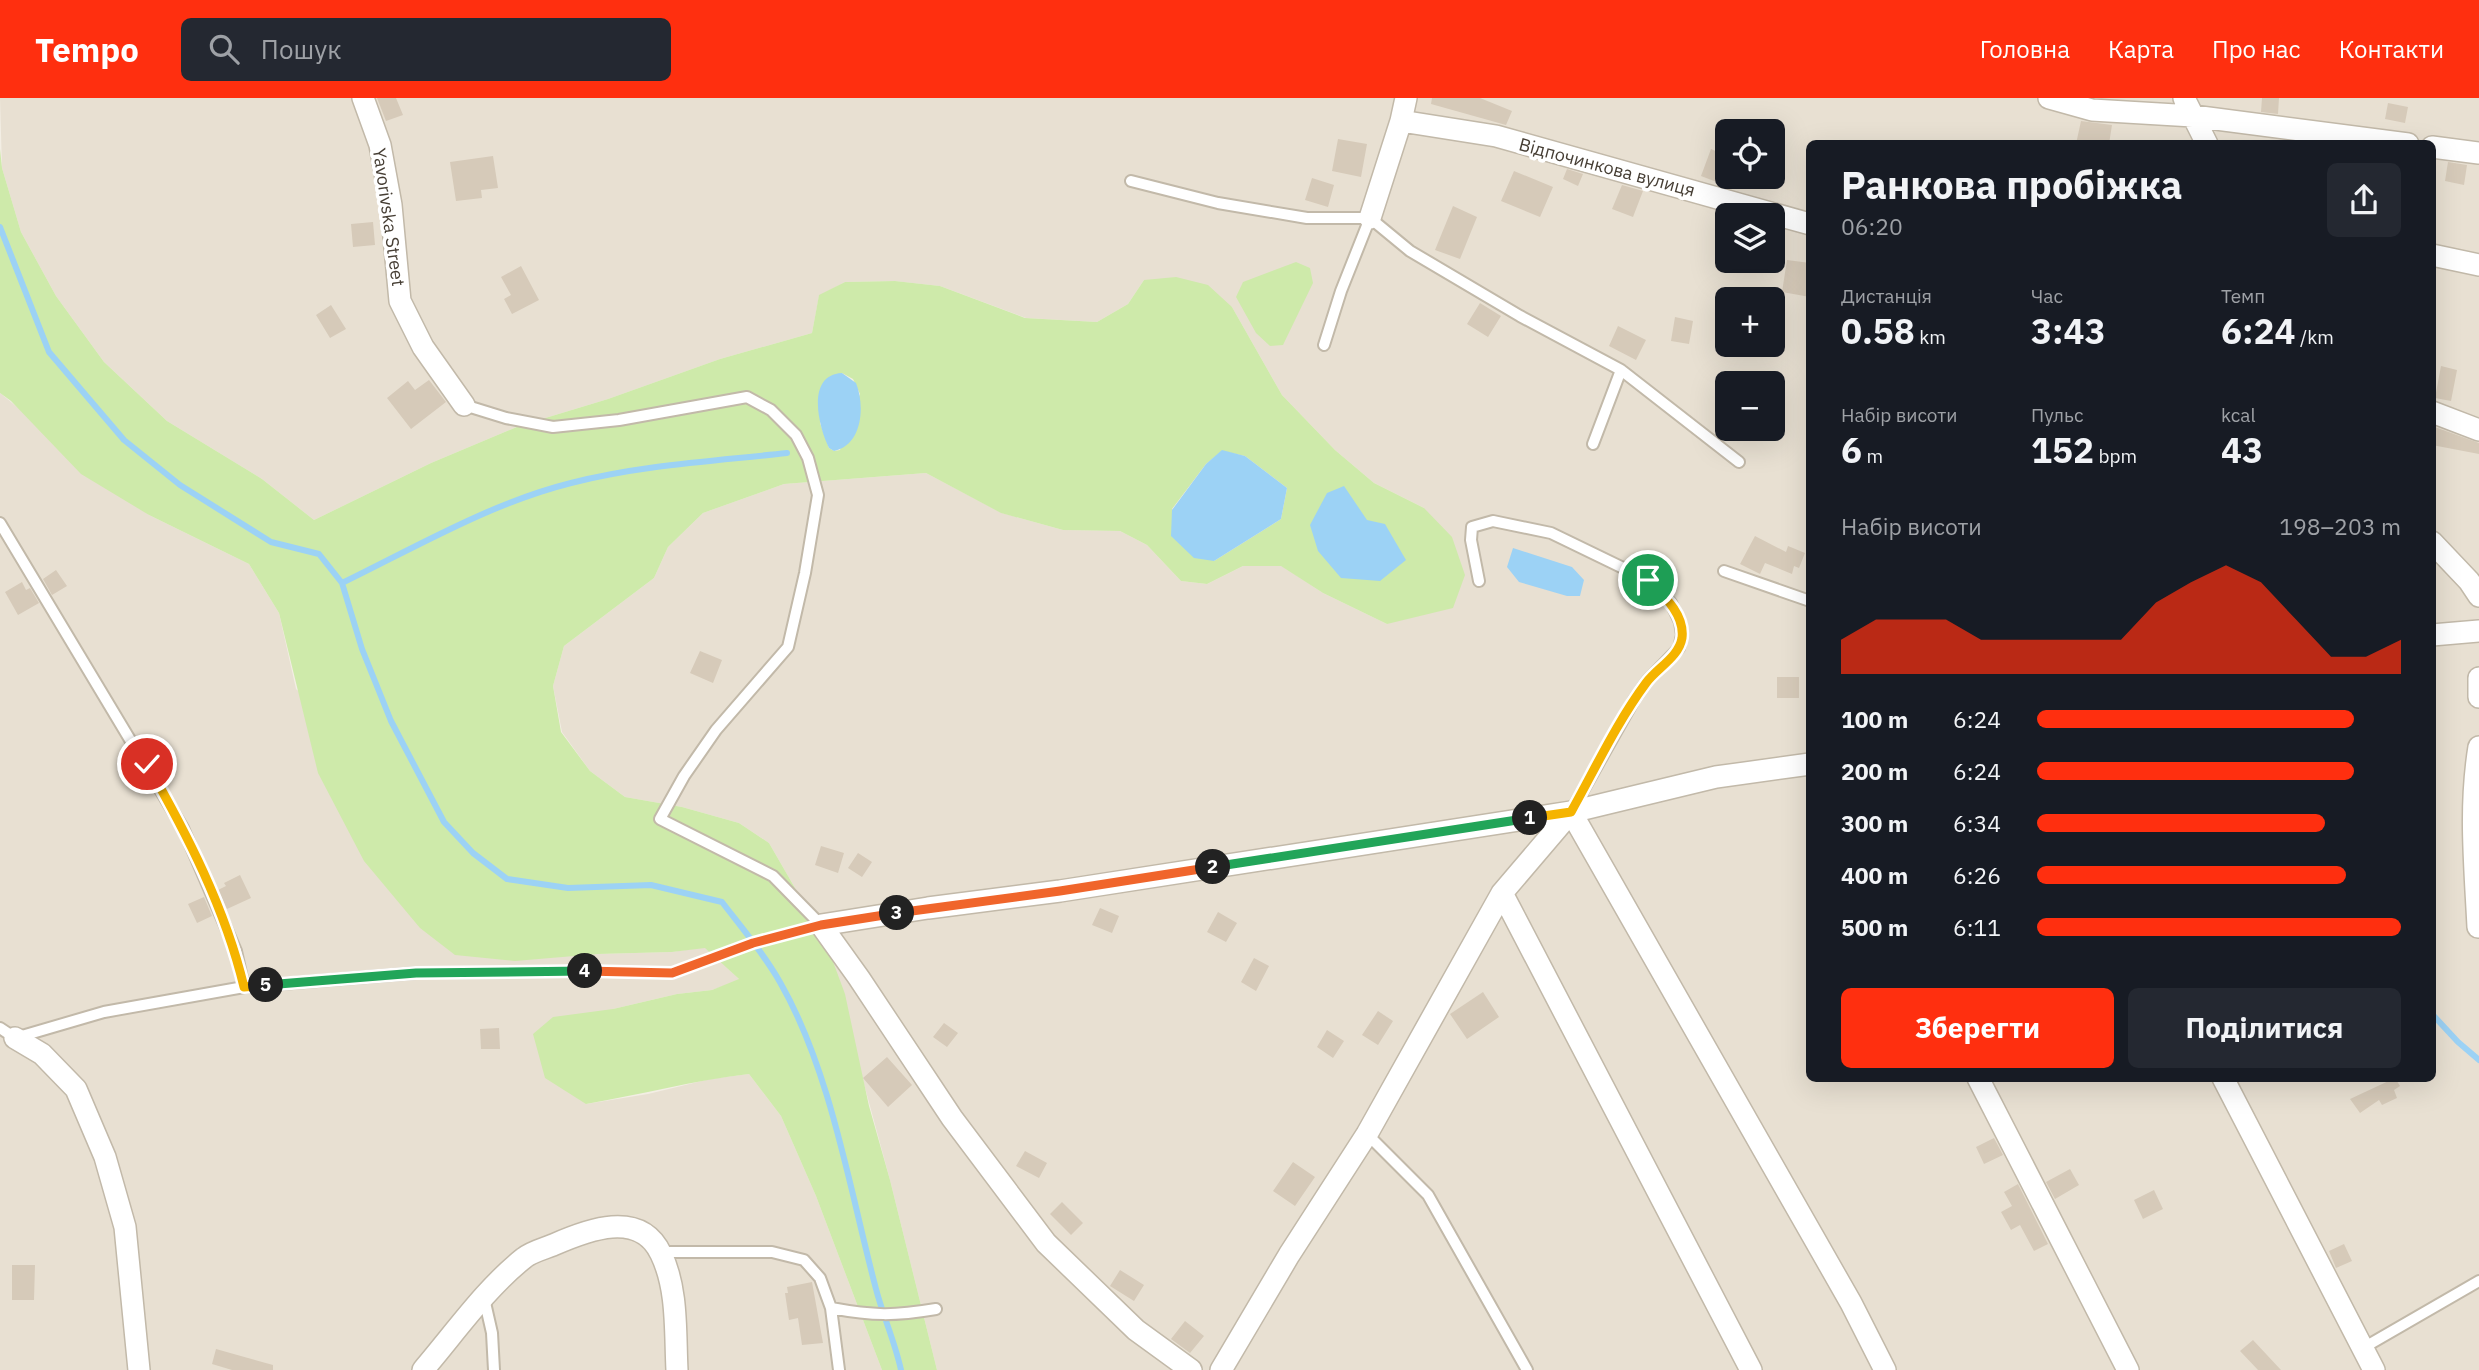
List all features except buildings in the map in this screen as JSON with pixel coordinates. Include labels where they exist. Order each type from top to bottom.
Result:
[{"type":"street","name":"Yavorivska Street","points":[[363,98],[380,145],[391,205],[400,301],[423,347],[464,405]]},
{"type":"street","points":[[1370,219],[1406,98]]},
{"type":"street","points":[[2049,98],[2092,110],[2189,107],[2384,140]]},
{"type":"street","points":[[2189,107],[2205,140]]},
{"type":"street","name":"Відпочинкова вулиця","points":[[1401,121],[1496,136],[1806,222]]},
{"type":"street","points":[[2436,148],[2479,153]]},
{"type":"street","points":[[2436,257],[2479,265]]},
{"type":"street","points":[[2436,414],[2479,430]]},
{"type":"street","points":[[2436,546],[2469,581],[2479,596]]},
{"type":"street","points":[[2436,635],[2479,631]]},
{"type":"street","points":[[2479,678],[2479,697]]},
{"type":"street","points":[[2479,747],[2473,783],[2473,819],[2479,927]]},
{"type":"street","points":[[1191,1370],[1136,1331],[1046,1243],[952,1118],[821,925],[1571,812],[1716,777],[1806,766]]},
{"type":"street","points":[[1221,1370],[1289,1255],[1367,1135],[1502,893],[1571,812]]},
{"type":"street","points":[[1571,812],[1851,1303],[1885,1370]]},
{"type":"street","points":[[1502,893],[1751,1370]]},
{"type":"street","points":[[8,1033],[42,1054],[76,1089],[105,1157],[125,1227],[139,1370]]},
{"type":"street","points":[[1980,1082],[2128,1370]]},
{"type":"street","points":[[2225,1082],[2374,1370]]},
{"type":"street","points":[[423,1370],[484,1298],[525,1257],[585,1231],[620,1225],[648,1234],[661,1252],[672,1285],[677,1370]]},
{"type":"lane","points":[[1131,181],[1219,203],[1307,218],[1370,219],[1410,251],[1520,316],[1621,370],[1739,462]]},
{"type":"lane","points":[[1324,345],[1341,291],[1370,219]]},
{"type":"lane","points":[[1592,444],[1621,370]]},
{"type":"lane","points":[[464,405],[553,428],[619,420],[747,397],[771,410],[796,435],[808,458],[818,495],[805,573],[788,648],[716,730],[684,776],[660,819],[773,876],[821,925]]},
{"type":"lane","points":[[1479,580],[1471,540],[1472,527],[1493,521],[1551,533],[1648,580],[1671,603],[1680,622],[1682,635],[1679,648],[1648,680],[1634,700],[1571,812]]},
{"type":"lane","points":[[0,523],[183,828],[236,951],[244,987]]},
{"type":"lane","points":[[1724,571],[1806,600]]},
{"type":"lane","points":[[8,1033],[104,1012],[244,987],[416,973]]},
{"type":"lane","points":[[1367,1135],[1427,1195],[1527,1370]]},
{"type":"lane","points":[[661,1252],[772,1252],[804,1260],[820,1278],[831,1308],[839,1370]]},
{"type":"lane","points":[[2363,1348],[2479,1281]]},
{"type":"lane","points":[[484,1298],[492,1333],[494,1370]]},
{"type":"lane","points":[[831,1308],[872,1315],[896,1315],[936,1309]]},
{"type":"path","points":[[416,973],[672,973],[753,943],[821,925]]},
{"type":"shaded area","points":[[0,98],[2479,98],[2479,1370],[937,1370],[890,1180],[825,940],[769,843],[739,823],[682,807],[625,797],[590,771],[562,732],[553,686],[564,646],[654,578],[668,547],[703,513],[784,484],[926,473],[1002,513],[1063,530],[1120,531],[1147,545],[1181,581],[1207,584],[1243,566],[1282,566],[1323,593],[1387,624],[1424,508],[1374,483],[1335,450],[1282,395],[1232,307],[1144,280],[1128,304],[1097,322],[1026,318],[940,286],[895,281],[845,282],[819,296],[812,333],[720,359],[608,399],[519,426],[431,463],[314,520],[262,479],[167,421],[104,362],[56,296],[21,232],[2,168]]},
{"type":"shaded area","points":[[0,393],[149,515],[249,564],[279,613],[296,689],[598,954],[672,952],[705,947],[740,980],[712,990],[677,994],[613,1009],[586,1104],[648,1094],[710,1079],[749,1074],[781,1116],[816,1196],[882,1370],[0,1370]]},
{"type":"green space","points":[[0,149],[2,168],[21,232],[56,296],[104,362],[167,421],[262,479],[314,520],[431,463],[519,426],[608,399],[720,359],[812,333],[819,295],[845,282],[895,281],[940,286],[1025,318],[1097,322],[1128,304],[1144,280],[1176,277],[1208,285],[1232,307],[1282,395],[1335,450],[1374,483],[1424,508],[1452,537],[1465,575],[1453,608],[1387,624],[1323,593],[1281,566],[1243,566],[1207,584],[1181,581],[1147,545],[1120,531],[1063,530],[1001,513],[926,473],[784,484],[703,513],[668,547],[654,578],[564,646],[553,686],[561,732],[590,771],[625,797],[682,807],[739,823],[769,843],[825,940],[845,994],[869,1106],[937,1370],[882,1370],[816,1196],[781,1116],[749,1074],[586,1104],[545,1078],[533,1034],[553,1017],[613,1009],[677,994],[712,990],[739,979],[705,948],[515,961],[455,955],[420,928],[364,861],[318,773],[279,613],[249,564],[149,515],[81,474],[11,401],[0,393]],"holes":[[[842,373],[853,379],[860,394],[840,450],[834,451],[829,448],[820,423]],[[1222,451],[1245,456],[1287,488],[1281,519],[1214,561],[1172,509],[1206,464]]]},
{"type":"green space","points":[[1296,262],[1310,268],[1313,283],[1283,345],[1270,346],[1256,333],[1236,297],[1243,282]]},
{"type":"water","points":[[842,373],[856,383],[861,413],[851,441],[834,451],[829,448],[822,428],[819,392],[830,376]]},
{"type":"water","points":[[1222,450],[1245,456],[1287,488],[1281,519],[1214,561],[1194,558],[1171,536],[1172,510],[1206,464]]},
{"type":"water","points":[[1344,486],[1367,520],[1385,524],[1406,560],[1380,581],[1341,578],[1318,551],[1310,525],[1327,493]]},
{"type":"water","points":[[1513,548],[1572,567],[1584,580],[1580,596],[1567,596],[1519,582],[1507,567]]},
{"type":"waterway","points":[[0,227],[49,352],[124,440],[180,485],[271,542],[319,554],[342,583],[362,649],[391,721],[444,822],[473,853],[507,879],[568,888],[651,885],[722,902],[775,973],[813,1055],[838,1133],[876,1289],[901,1370]]},
{"type":"waterway","points":[[342,583],[483,514],[571,483],[679,464],[787,453]]},
{"type":"waterway","points":[[2436,1018],[2479,1060]]},
{"type":"route","points":[[147,764],[183,828],[213,895],[236,951],[244,987],[416,973],[672,973],[753,943],[821,925],[1571,812],[1634,700],[1648,680],[1679,648],[1682,635],[1680,622],[1671,603],[1648,580]]}]
